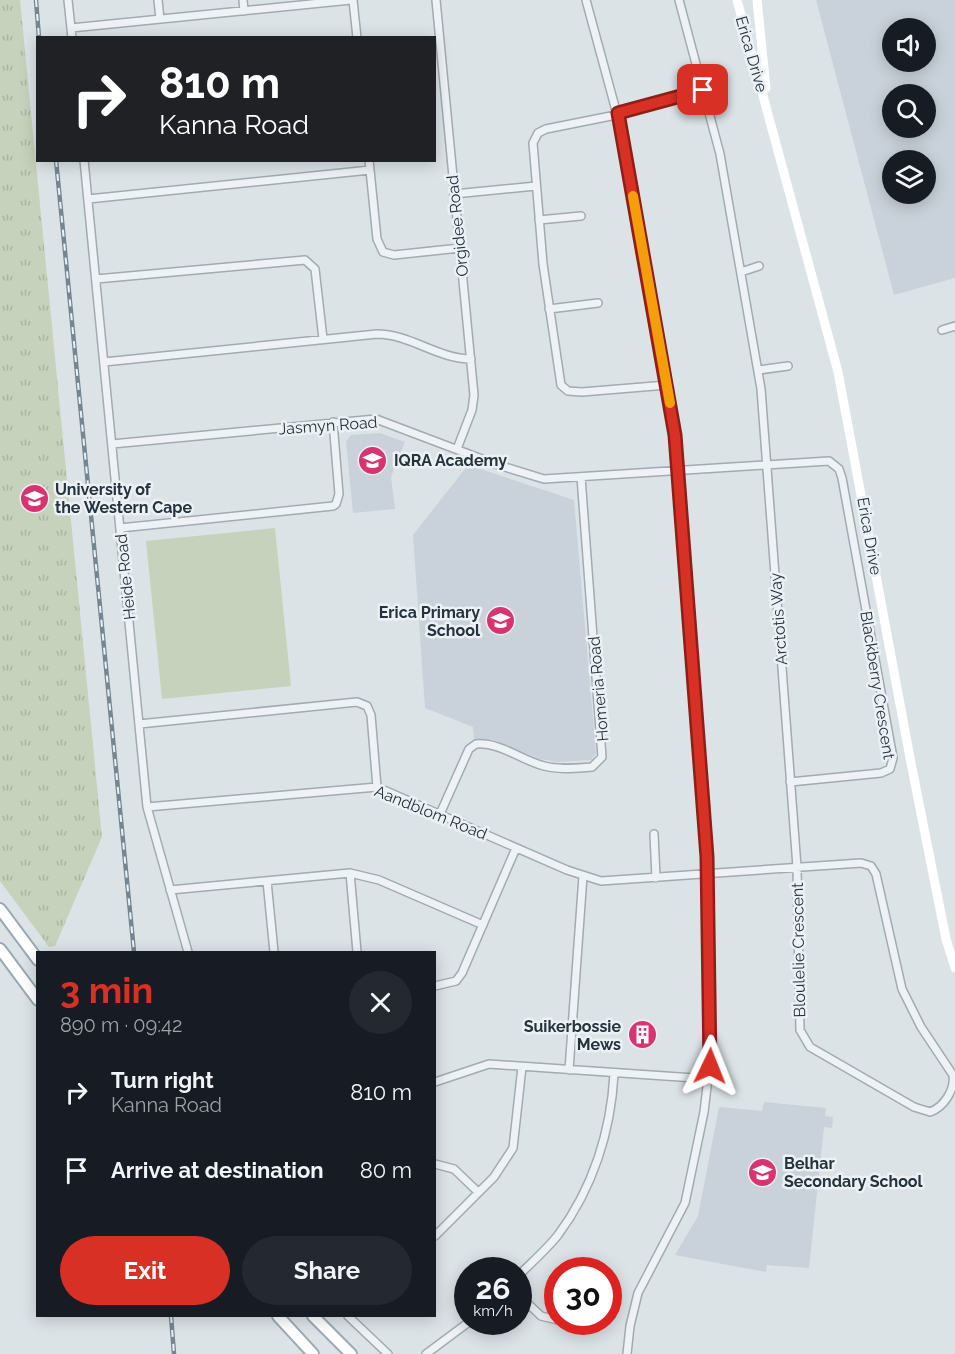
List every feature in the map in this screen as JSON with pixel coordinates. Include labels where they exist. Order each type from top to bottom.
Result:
[{"type":"main road","name":"Erica Drive","points":[[737,0],[828,330],[850,427],[910,754],[946,939],[955,968]]},
{"type":"main road","name":"Erica Drive","points":[[757,0],[768,108]]},
{"type":"main road","points":[[0,909],[36,957]]},
{"type":"main road","points":[[0,949],[36,997]]},
{"type":"main road","points":[[279,1317],[313,1354]]},
{"type":"main road","points":[[314,1317],[351,1354]]},
{"type":"street","points":[[68,0],[72,36]]},
{"type":"street","points":[[158,0],[160,18]]},
{"type":"street","points":[[243,0],[244,11]]},
{"type":"street","points":[[71,28],[352,0],[357,36]]},
{"type":"street","name":"Orgidee Road","points":[[436,0],[474,402],[457,449]]},
{"type":"street","points":[[586,0],[618,113],[667,385],[678,471],[708,874],[711,1024],[709,1079],[685,1203],[638,1293],[630,1326],[627,1354]]},
{"type":"street","name":"Arctotis Way","points":[[679,0],[720,154],[759,370],[797,867]]},
{"type":"street","points":[[667,385],[568,391],[558,378],[539,220],[533,143],[538,133],[546,129],[618,113],[703,90]]},
{"type":"street","name":"Heide Road","points":[[84,162],[147,807],[188,951]]},
{"type":"street","points":[[369,162],[377,239],[383,252],[394,255],[460,248]]},
{"type":"street","points":[[88,199],[370,170]]},
{"type":"street","points":[[454,194],[536,186]]},
{"type":"street","points":[[539,220],[581,216]]},
{"type":"street","points":[[96,279],[305,260],[315,269],[323,339]]},
{"type":"street","points":[[741,272],[759,266]]},
{"type":"street","points":[[549,309],[598,303]]},
{"type":"street","points":[[942,330],[955,326]]},
{"type":"street","points":[[104,362],[387,334],[459,359],[471,359]]},
{"type":"street","points":[[759,370],[788,366]]},
{"type":"street","name":"Jasmyn Road","points":[[112,444],[376,419],[544,479],[767,465]]},
{"type":"street","points":[[120,528],[333,506],[339,494],[333,422]]},
{"type":"street","name":"Blackberry Crescent","points":[[767,465],[820,460],[829,461],[839,469],[893,758],[890,769],[881,773],[790,782]]},
{"type":"street","name":"Homeria Road","points":[[440,814],[469,749],[476,744],[490,744],[544,766],[557,768],[592,767],[602,757],[581,477]]},
{"type":"street","points":[[139,724],[357,702],[367,706],[371,715],[377,787]]},
{"type":"street","name":"Aandblom Road","points":[[147,807],[377,787],[583,876],[616,882],[708,874]]},
{"type":"street","points":[[654,834],[656,878]]},
{"type":"street","points":[[436,986],[456,981],[462,973],[516,848]]},
{"type":"street","name":"Bloulelie Crescent","points":[[708,874],[797,867],[861,863],[871,866],[876,874],[902,989],[921,1027],[953,1075],[951,1089],[936,1110],[930,1112],[914,1107],[810,1047],[802,1038],[799,1015],[797,867]]},
{"type":"street","points":[[170,890],[350,873],[379,880],[483,925]]},
{"type":"street","points":[[350,873],[357,951]]},
{"type":"street","points":[[569,1070],[583,876]]},
{"type":"street","points":[[267,881],[274,951]]},
{"type":"street","points":[[436,1083],[489,1064],[709,1079]]},
{"type":"street","points":[[436,1235],[494,1177],[513,1148],[522,1067]]},
{"type":"street","points":[[532,1262],[557,1236],[592,1175],[612,1104],[614,1074]]},
{"type":"street","points":[[436,1164],[454,1169],[478,1192]]},
{"type":"street","points":[[532,1307],[544,1317]]},
{"type":"street","points":[[349,1317],[388,1354]]},
{"type":"street","points":[[426,1354],[454,1333]]},
{"type":"shaded area","points":[[816,0],[955,0],[955,278],[894,295]]},
{"type":"shaded area","name":"IQRA Academy","points":[[380,433],[405,442],[391,477],[395,509],[353,513],[346,441],[351,435]]},
{"type":"shaded area","name":"Erica Primary School","points":[[468,465],[574,500],[596,753],[591,760],[557,762],[540,759],[491,739],[474,739],[473,727],[425,708],[413,535]]},
{"type":"shaded area","name":"Belhar Secondary School","points":[[764,1102],[826,1108],[825,1116],[833,1117],[832,1128],[824,1127],[809,1268],[767,1265],[766,1272],[675,1255],[698,1216],[719,1107],[762,1111]]},
{"type":"green space","name":"University of the Western Cape","points":[[0,0],[20,0],[102,837],[55,946],[49,947],[0,881]]},
{"type":"green space","points":[[275,528],[291,686],[162,699],[146,541]]},
{"type":"railway","points":[[36,0],[39,36]]},
{"type":"railway","points":[[56,162],[134,951]]},
{"type":"railway","points":[[171,1317],[174,1354]]},
{"type":"slow traffic","points":[[633,196],[670,403]]},
{"type":"place","name":"IQRA Academy","points":[[373,460]]},
{"type":"place","name":"University of the Western Cape","points":[[34,498]]},
{"type":"place","name":"Erica Primary School","points":[[501,621]]},
{"type":"place","name":"Suikerbossie Mews","points":[[642,1035]]},
{"type":"place","name":"Belhar Secondary School","points":[[763,1172]]},
{"type":"route","points":[[703,90],[618,113],[675,435],[707,857],[710,1066]]}]
